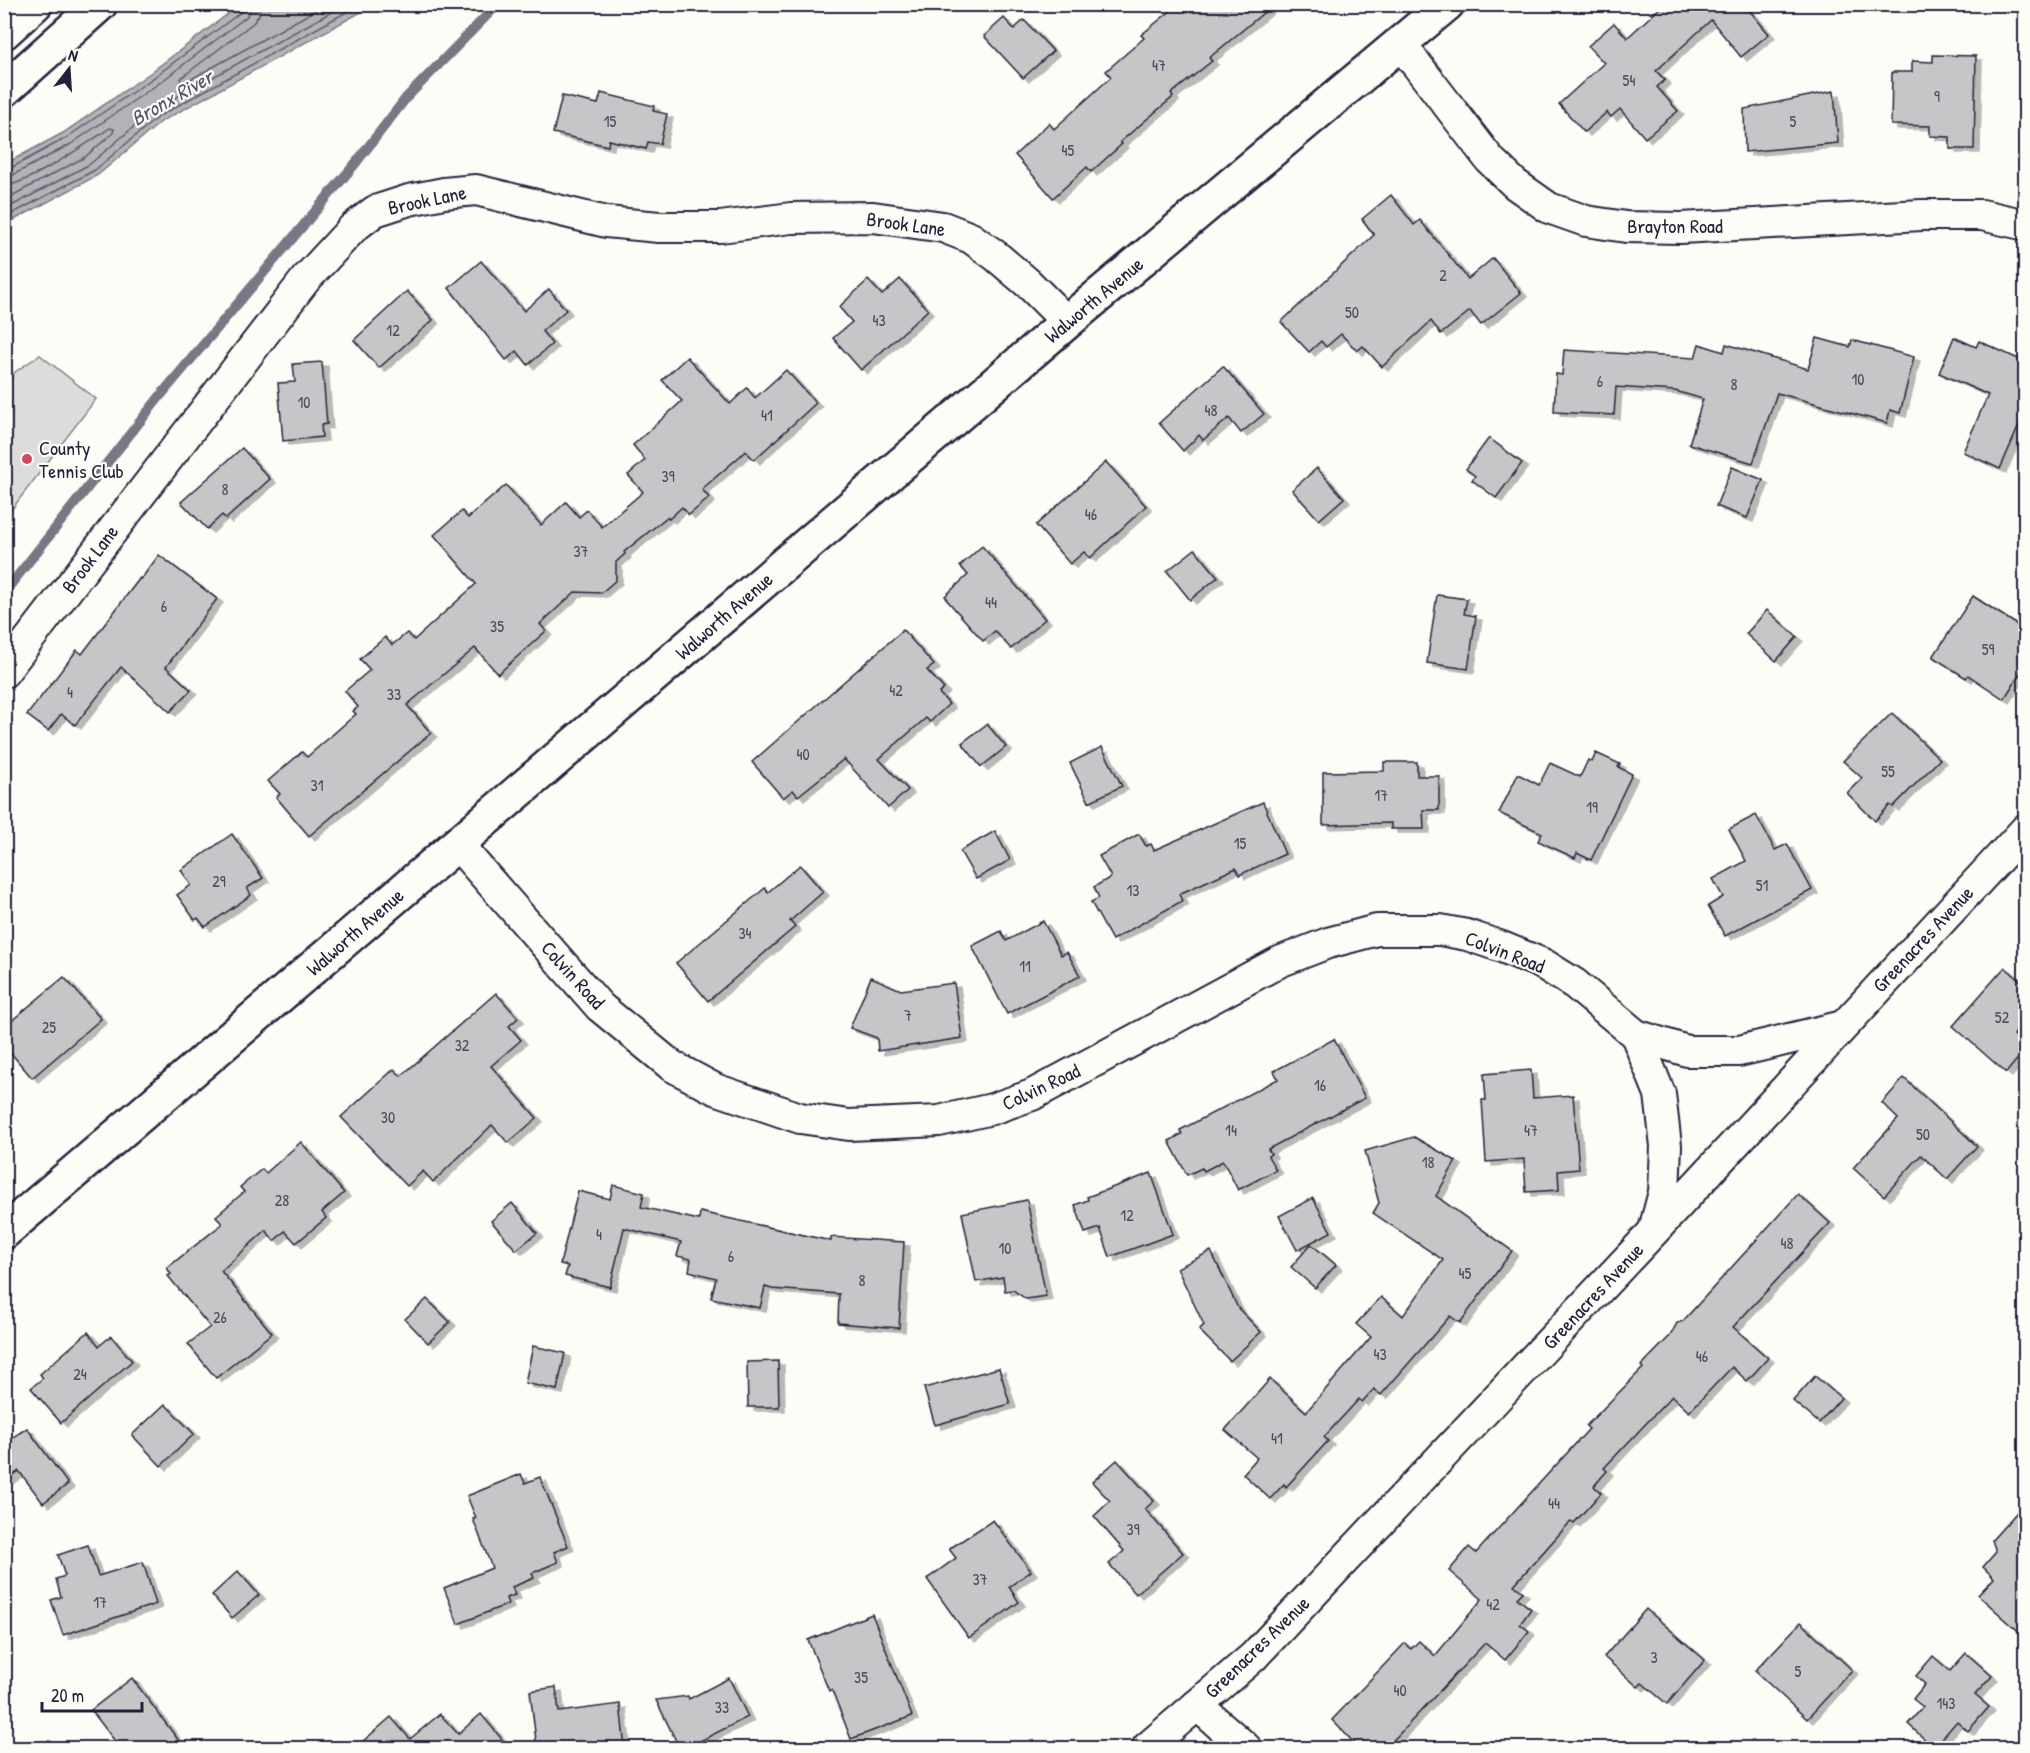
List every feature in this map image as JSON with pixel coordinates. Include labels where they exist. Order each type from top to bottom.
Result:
[{"type":"main road","points":[[4,32],[35,4]]},
{"type":"main road","points":[[4,90],[100,4]]},
{"type":"main road","name":"Walworth Avenue","points":[[4,1232],[1067,322],[1447,4]]},
{"type":"street","name":"Brayton Road","points":[[1400,44],[1498,168],[1515,184],[1549,208],[1586,221],[1626,227],[1681,228],[1922,214],[1982,215],[2025,225]]},
{"type":"street","name":"Brook Lane","points":[[4,672],[305,280],[353,228],[375,211],[409,200],[476,190],[606,222],[720,227],[791,218],[873,217],[943,226],[971,237],[1029,284],[1067,322]]},
{"type":"street","name":"Greenacres Avenue","points":[[1147,1749],[1253,1657],[1654,1231],[2025,829]]},
{"type":"street","name":"Colvin Road","points":[[457,844],[600,1007],[672,1066],[715,1089],[800,1118],[849,1125],[939,1121],[992,1109],[1032,1095],[1279,962],[1328,943],[1377,930],[1440,930],[1467,935],[1533,959],[1575,984],[1636,1035],[1687,1051],[1739,1051],[1843,1026]]},
{"type":"street","name":"Colvin Road","points":[[1636,1035],[1660,1094],[1666,1146],[1664,1192],[1654,1231]]},
{"type":"street","points":[[1197,1705],[1246,1749]]},
{"type":"shaded area","name":"County Tennis Club","points":[[40,355],[96,399],[5,518],[5,387],[15,372]]},
{"type":"water","name":"Bronx River","points":[[241,4],[374,5],[162,121],[98,175],[5,224],[5,164],[63,133],[150,73]]},
{"type":"building","points":[[1179,4],[1274,4],[1209,58],[1212,61],[1171,94],[1173,97],[1120,142],[1122,144],[1091,172],[1087,167],[1053,198],[1015,155],[1049,123],[1054,129],[1111,77],[1106,71],[1144,38],[1141,35]]},
{"type":"building","points":[[1664,4],[1744,4],[1769,34],[1741,57],[1711,20],[1656,71],[1665,80],[1657,87],[1678,111],[1645,138],[1620,109],[1611,117],[1607,112],[1584,132],[1559,104],[1604,63],[1588,46],[1614,23],[1627,38]]},
{"type":"building","points":[[1004,18],[1014,29],[1024,20],[1053,51],[1023,78],[984,36]]},
{"type":"building","points":[[1933,55],[1976,56],[1974,149],[1950,149],[1950,137],[1930,136],[1930,126],[1891,125],[1892,72],[1912,72],[1912,61],[1933,62]]},
{"type":"building","points":[[1834,91],[1838,143],[1745,152],[1744,109]]},
{"type":"building","points":[[601,93],[654,106],[653,111],[667,114],[660,144],[648,142],[646,149],[609,140],[608,146],[553,133],[562,96],[598,104]]},
{"type":"building","points":[[1391,195],[1414,225],[1420,220],[1468,279],[1493,258],[1521,293],[1481,325],[1470,311],[1441,334],[1431,321],[1382,367],[1363,346],[1357,351],[1341,334],[1326,347],[1321,341],[1309,352],[1281,322],[1374,235],[1362,219]]},
{"type":"building","points":[[481,261],[524,311],[549,289],[566,310],[542,331],[552,344],[528,365],[517,351],[506,360],[449,288]]},
{"type":"building","points":[[900,279],[928,310],[861,370],[833,338],[852,322],[839,307],[868,280],[882,295]]},
{"type":"building","points":[[407,291],[433,320],[379,368],[354,340]]},
{"type":"building","points":[[1954,337],[1976,347],[1979,341],[2025,362],[2025,412],[2000,469],[1963,452],[1988,395],[1939,373]]},
{"type":"building","points":[[1817,338],[1850,347],[1852,340],[1914,357],[1900,413],[1890,410],[1887,423],[1777,393],[1753,463],[1689,444],[1703,399],[1675,391],[1616,387],[1614,415],[1554,412],[1556,374],[1562,375],[1564,350],[1695,358],[1699,344],[1724,352],[1726,344],[1808,369]]},
{"type":"building","points":[[687,357],[730,404],[747,388],[755,398],[786,370],[816,403],[754,460],[746,451],[702,489],[709,498],[689,515],[682,507],[624,552],[625,554],[616,562],[616,580],[601,593],[575,592],[540,624],[546,631],[498,674],[475,648],[407,705],[431,733],[309,836],[276,797],[280,794],[268,781],[302,752],[307,757],[356,714],[353,711],[358,707],[345,691],[370,670],[360,659],[385,637],[392,645],[407,633],[414,640],[476,584],[434,535],[462,511],[468,518],[506,485],[541,525],[566,502],[579,517],[587,510],[602,527],[643,492],[628,475],[645,460],[633,445],[682,401],[662,380]]},
{"type":"building","points":[[322,362],[327,424],[321,425],[322,437],[283,441],[278,383],[295,382],[293,364]]},
{"type":"building","points":[[1223,366],[1264,414],[1241,433],[1229,418],[1203,440],[1199,435],[1183,451],[1159,423]]},
{"type":"building","points":[[1489,438],[1522,463],[1496,498],[1472,480],[1475,476],[1466,469]]},
{"type":"building","points":[[242,448],[270,479],[226,519],[222,515],[207,529],[181,502]]},
{"type":"building","points":[[1106,462],[1146,506],[1090,558],[1084,552],[1070,564],[1036,525]]},
{"type":"building","points":[[1732,467],[1763,480],[1747,518],[1716,506]]},
{"type":"building","points":[[1317,468],[1344,498],[1319,520],[1292,490]]},
{"type":"building","points":[[982,546],[1045,619],[1011,649],[995,631],[983,641],[945,596],[968,575],[960,566]]},
{"type":"building","points":[[1195,549],[1218,577],[1190,600],[1167,571]]},
{"type":"building","points":[[159,555],[217,599],[166,667],[191,690],[170,712],[121,667],[75,725],[61,714],[48,731],[27,715],[77,650],[82,654]]},
{"type":"building","points":[[1437,595],[1467,599],[1464,614],[1476,616],[1468,669],[1427,663]]},
{"type":"building","points":[[1973,596],[2025,630],[2025,666],[2004,699],[1968,675],[1966,678],[1933,657]]},
{"type":"building","points":[[1767,610],[1797,637],[1776,661],[1746,634]]},
{"type":"building","points":[[903,630],[934,665],[927,670],[944,689],[939,693],[949,704],[930,722],[926,718],[879,759],[908,790],[888,808],[844,759],[798,796],[793,790],[783,798],[752,762]]},
{"type":"building","points":[[1892,713],[1940,759],[1893,807],[1890,805],[1875,821],[1847,793],[1862,778],[1843,761]]},
{"type":"building","points":[[987,724],[1006,747],[981,767],[962,743]]},
{"type":"building","points":[[1102,747],[1122,786],[1089,802],[1070,763]]},
{"type":"building","points":[[1596,753],[1620,764],[1618,767],[1632,774],[1591,860],[1577,853],[1575,858],[1538,841],[1542,833],[1499,813],[1518,774],[1539,785],[1550,763],[1580,777],[1588,760],[1592,762]]},
{"type":"building","points":[[1384,762],[1417,762],[1417,776],[1439,776],[1439,810],[1423,810],[1424,829],[1391,829],[1391,823],[1323,825],[1323,772],[1384,771]]},
{"type":"building","points":[[1263,802],[1285,854],[1239,875],[1236,868],[1179,894],[1182,901],[1112,940],[1091,902],[1099,898],[1094,887],[1111,877],[1099,856],[1139,834],[1146,846],[1151,844],[1154,850]]},
{"type":"building","points":[[1756,815],[1775,850],[1787,844],[1812,890],[1725,936],[1708,906],[1723,897],[1713,879],[1746,861],[1729,829]]},
{"type":"building","points":[[995,831],[1010,860],[976,879],[960,851]]},
{"type":"building","points":[[232,834],[263,878],[247,888],[251,895],[205,927],[198,918],[195,920],[177,895],[191,885],[181,870]]},
{"type":"building","points":[[800,865],[823,892],[790,921],[795,927],[708,1001],[676,963],[765,888],[768,892]]},
{"type":"building","points":[[1043,921],[1061,955],[1067,952],[1080,976],[1007,1014],[972,946],[1001,931],[1006,941]]},
{"type":"building","points":[[2005,967],[2025,985],[2025,1021],[2014,1035],[2025,1045],[2025,1050],[2006,1073],[1953,1026]]},
{"type":"building","points":[[64,977],[101,1019],[32,1078],[4,1045],[4,1027]]},
{"type":"building","points":[[871,977],[901,990],[954,983],[962,1038],[878,1051],[877,1038],[850,1028]]},
{"type":"building","points":[[496,993],[518,1018],[509,1026],[521,1040],[491,1066],[537,1118],[508,1143],[492,1125],[433,1182],[423,1171],[407,1186],[341,1117],[394,1069],[401,1076]]},
{"type":"building","points":[[1334,1039],[1365,1098],[1268,1149],[1271,1154],[1268,1156],[1276,1170],[1238,1190],[1223,1161],[1204,1171],[1202,1168],[1187,1175],[1169,1141],[1182,1134],[1180,1130],[1278,1079],[1274,1071]]},
{"type":"building","points":[[1531,1070],[1533,1098],[1573,1095],[1579,1169],[1558,1171],[1559,1190],[1526,1192],[1524,1159],[1486,1162],[1482,1100],[1486,1100],[1484,1074]]},
{"type":"building","points":[[1904,1078],[1977,1146],[1947,1179],[1921,1155],[1884,1196],[1853,1168],[1898,1119],[1882,1103]]},
{"type":"building","points":[[1414,1137],[1456,1161],[1436,1196],[1512,1251],[1460,1323],[1450,1316],[1381,1395],[1374,1389],[1362,1402],[1359,1399],[1324,1437],[1328,1441],[1286,1487],[1284,1484],[1270,1499],[1243,1474],[1257,1458],[1225,1430],[1270,1379],[1306,1412],[1371,1337],[1356,1324],[1381,1297],[1403,1316],[1443,1260],[1373,1213],[1379,1203],[1365,1151]]},
{"type":"building","points":[[301,1142],[344,1193],[322,1212],[326,1218],[296,1243],[285,1231],[274,1241],[266,1230],[221,1271],[272,1333],[216,1378],[188,1344],[210,1327],[168,1276],[171,1274],[167,1268],[222,1224],[216,1216],[244,1192],[240,1187],[262,1169],[266,1173]]},
{"type":"building","points":[[1151,1173],[1173,1234],[1110,1257],[1100,1228],[1085,1233],[1075,1205],[1088,1200],[1087,1197]]},
{"type":"building","points":[[613,1185],[644,1193],[641,1207],[699,1220],[700,1212],[831,1241],[831,1237],[904,1242],[899,1328],[838,1323],[839,1294],[765,1287],[760,1308],[711,1298],[716,1278],[689,1271],[691,1259],[677,1256],[681,1242],[624,1228],[610,1287],[565,1276],[568,1266],[560,1264],[578,1191],[610,1199]]},
{"type":"building","points":[[1798,1194],[1830,1223],[1733,1327],[1768,1358],[1747,1381],[1732,1367],[1689,1412],[1672,1396],[1604,1468],[1607,1471],[1594,1486],[1601,1493],[1574,1523],[1571,1521],[1514,1585],[1523,1592],[1517,1598],[1531,1609],[1520,1624],[1529,1631],[1505,1660],[1485,1643],[1385,1749],[1360,1749],[1332,1720],[1405,1643],[1411,1649],[1419,1641],[1435,1656],[1482,1599],[1449,1571],[1469,1547],[1476,1553],[1589,1429],[1586,1426],[1643,1368],[1641,1366],[1670,1336],[1677,1323],[1683,1321]]},
{"type":"building","points":[[1313,1198],[1331,1232],[1297,1250],[1279,1216]]},
{"type":"building","points":[[1027,1200],[1046,1296],[1026,1299],[1013,1290],[1005,1291],[1003,1277],[976,1282],[962,1213]]},
{"type":"building","points":[[512,1203],[537,1233],[516,1250],[491,1221]]},
{"type":"building","points":[[1311,1244],[1336,1265],[1315,1288],[1291,1267]]},
{"type":"building","points":[[1211,1251],[1238,1308],[1261,1332],[1230,1361],[1199,1330],[1204,1325],[1177,1268]]},
{"type":"building","points":[[427,1299],[450,1322],[428,1343],[405,1319]]},
{"type":"building","points":[[88,1332],[99,1346],[111,1336],[132,1361],[61,1423],[31,1388],[43,1378],[40,1374]]},
{"type":"building","points":[[533,1346],[565,1353],[557,1390],[525,1383]]},
{"type":"building","points":[[778,1361],[779,1407],[748,1407],[747,1362]]},
{"type":"building","points":[[999,1368],[1010,1404],[935,1425],[924,1388]]},
{"type":"building","points":[[1815,1376],[1841,1398],[1819,1423],[1793,1401]]},
{"type":"building","points":[[165,1404],[194,1434],[161,1466],[132,1435]]},
{"type":"building","points":[[27,1428],[68,1484],[43,1503],[19,1471],[4,1482],[4,1443]]},
{"type":"building","points":[[1117,1460],[1154,1501],[1145,1509],[1183,1553],[1136,1594],[1109,1564],[1124,1551],[1094,1516],[1110,1501],[1092,1482]]},
{"type":"building","points":[[521,1474],[525,1483],[540,1477],[568,1546],[554,1552],[558,1562],[532,1573],[534,1578],[512,1587],[515,1595],[506,1598],[508,1604],[458,1624],[444,1588],[492,1568],[473,1519],[476,1518],[467,1496]]},
{"type":"building","points":[[2025,1503],[2025,1637],[1978,1595],[1994,1578],[1983,1567],[1996,1552],[1992,1540]]},
{"type":"building","points":[[993,1520],[1031,1571],[1009,1587],[1019,1602],[969,1638],[927,1579],[956,1558],[949,1549]]},
{"type":"building","points":[[88,1545],[98,1576],[143,1562],[156,1604],[63,1635],[51,1600],[61,1597],[56,1579],[65,1576],[58,1555]]},
{"type":"building","points":[[238,1571],[259,1595],[232,1618],[212,1595]]},
{"type":"building","points":[[1646,1609],[1705,1660],[1667,1704],[1642,1683],[1638,1687],[1604,1657]]},
{"type":"building","points":[[872,1614],[912,1716],[851,1739],[832,1690],[829,1691],[808,1640]]},
{"type":"building","points":[[1801,1622],[1852,1670],[1807,1719],[1755,1671]]},
{"type":"building","points":[[1966,1653],[1992,1676],[1975,1695],[1989,1707],[1968,1731],[1957,1721],[1934,1748],[1908,1724],[1923,1707],[1913,1699],[1925,1684],[1916,1676],[1933,1656],[1950,1671]]},
{"type":"building","points":[[132,1678],[185,1749],[121,1749],[91,1710]]},
{"type":"building","points":[[729,1678],[748,1717],[680,1749],[656,1700],[688,1696],[689,1699]]},
{"type":"building","points":[[556,1687],[559,1712],[620,1704],[625,1749],[537,1749],[530,1691]]},
{"type":"building","points":[[440,1714],[458,1734],[481,1714],[510,1749],[354,1749],[391,1717],[410,1739]]},
{"type":"waterway","points":[[4,593],[161,395],[355,164],[406,98],[498,4]]},
{"type":"place","name":"County Tennis Club","points":[[27,459]]}]
